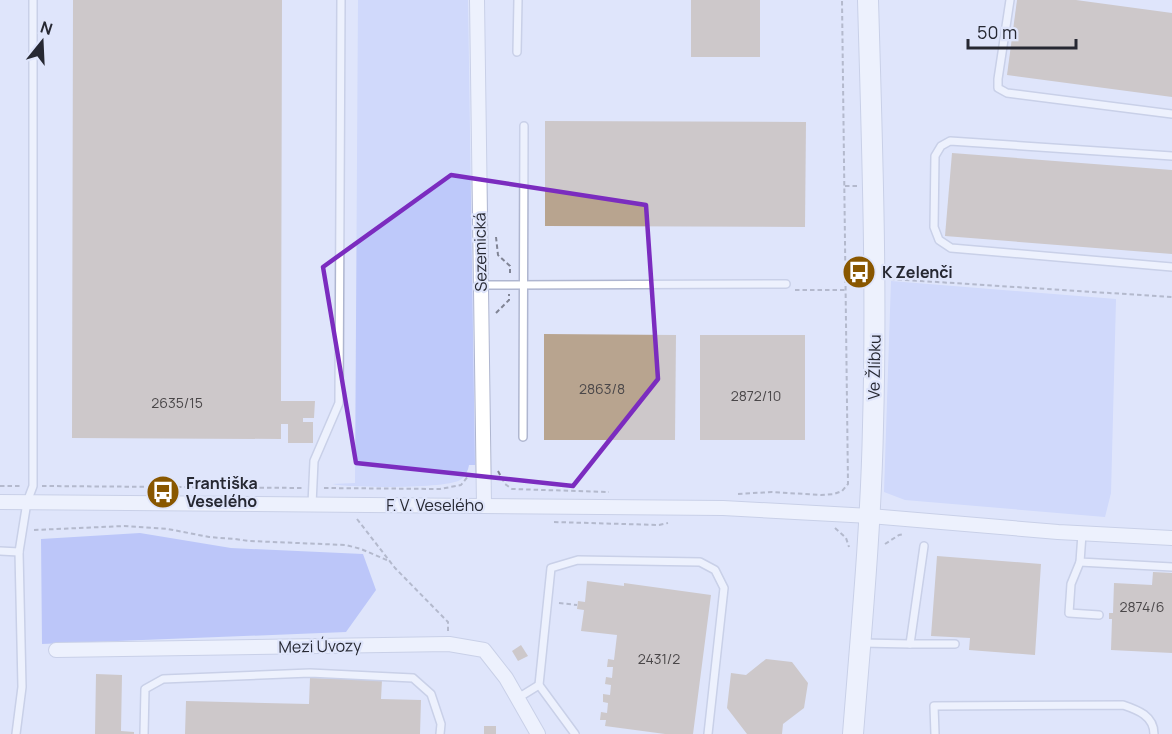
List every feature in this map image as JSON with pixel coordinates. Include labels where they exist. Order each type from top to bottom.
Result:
[{"type":"street","name":"Sezemická","points":[[477,0],[484,505]]},
{"type":"street","name":"Ve Žlíbku","points":[[853,734],[870,516],[875,345],[868,0]]},
{"type":"street","name":"F. V. Veselého","points":[[0,502],[723,508],[870,516]]},
{"type":"street","points":[[870,516],[1082,534],[1172,538]]},
{"type":"street","name":"Mezi Úvozy","points":[[56,650],[449,644],[484,650],[506,678],[538,734]]},
{"type":"lane","points":[[16,734],[22,687],[19,552],[27,502],[33,486],[33,0]]},
{"type":"lane","points":[[312,504],[314,461],[339,402],[341,0]]},
{"type":"lane","points":[[517,52],[518,0]]},
{"type":"lane","points":[[1010,0],[998,88],[1007,93],[1172,114]]},
{"type":"lane","points":[[523,437],[524,126]]},
{"type":"lane","points":[[1172,156],[950,141],[941,146],[935,156],[934,227],[939,240],[951,248],[1172,267]]},
{"type":"lane","points":[[481,285],[786,284]]},
{"type":"lane","points":[[1082,534],[1080,562],[1071,584],[1070,614],[1099,615]]},
{"type":"lane","points":[[910,644],[924,546]]},
{"type":"lane","points":[[0,551],[19,552]]},
{"type":"lane","points":[[575,734],[539,685],[551,568],[578,560],[700,562],[716,570],[724,588],[708,734]]},
{"type":"lane","points":[[1080,562],[1172,567]]},
{"type":"lane","points":[[860,643],[955,644]]},
{"type":"lane","points":[[144,734],[145,689],[163,679],[310,673],[412,678],[431,694],[441,724],[440,734]]},
{"type":"lane","points":[[518,698],[539,685]]},
{"type":"lane","points":[[935,734],[934,706],[1124,705],[1145,713],[1154,729],[1154,734]]},
{"type":"path","points":[[729,494],[772,492],[834,494],[842,492],[848,484],[842,0]]},
{"type":"path","points":[[844,186],[860,186]]},
{"type":"path","points":[[494,228],[498,255],[510,266],[509,300],[495,314]]},
{"type":"path","points":[[890,279],[1172,297]]},
{"type":"path","points":[[786,284],[792,290],[846,290]]},
{"type":"path","points":[[0,486],[440,489],[461,485],[471,469],[498,470],[505,484],[512,489],[614,492]]},
{"type":"path","points":[[346,504],[389,561],[448,622],[449,644]]},
{"type":"path","points":[[554,522],[659,525],[676,521]]},
{"type":"path","points":[[21,531],[85,526],[159,528],[249,542],[346,545],[362,549],[389,561]]},
{"type":"path","points":[[827,526],[835,528],[846,538],[851,551]]},
{"type":"path","points":[[547,602],[577,605]]},
{"type":"highlighted area","points":[[451,175],[646,205],[658,379],[573,486],[356,463],[323,267]]},
{"type":"shaded area","points":[[358,0],[468,0],[475,465],[469,465],[467,472],[460,480],[451,483],[398,487],[332,484],[355,483]]},
{"type":"shaded area","points":[[891,281],[1116,299],[1111,493],[1105,517],[905,500],[884,492]]},
{"type":"shaded area","points":[[140,533],[231,548],[363,554],[376,590],[346,632],[42,644],[41,539]]},
{"type":"building","points":[[73,0],[282,0],[281,401],[315,401],[314,418],[303,418],[303,422],[313,422],[313,443],[288,443],[288,424],[281,424],[281,439],[72,438]]},
{"type":"building","points":[[691,0],[760,0],[760,57],[691,57]]},
{"type":"building","points":[[1017,0],[1076,0],[1172,13],[1172,97],[1007,75]]},
{"type":"building","points":[[545,121],[806,122],[805,227],[545,226]]},
{"type":"building","points":[[952,153],[1172,170],[1172,254],[945,236]]},
{"type":"building","points":[[544,334],[676,335],[675,440],[544,440]]},
{"type":"building","points":[[700,335],[805,335],[805,440],[700,440]]},
{"type":"building","points":[[937,556],[1041,564],[1035,655],[969,650],[970,638],[931,636]]},
{"type":"building","points":[[1153,572],[1172,573],[1172,653],[1111,650],[1112,619],[1109,619],[1109,613],[1113,613],[1114,583],[1152,585]]},
{"type":"building","points":[[587,581],[624,586],[624,583],[711,595],[693,734],[665,734],[605,726],[606,720],[600,720],[601,712],[607,713],[608,703],[603,702],[603,694],[610,695],[611,685],[605,684],[606,677],[612,678],[613,667],[607,667],[608,659],[614,660],[617,635],[581,631],[584,610],[577,609],[578,601],[585,602]]},
{"type":"building","points":[[521,645],[528,656],[518,661],[512,651]]},
{"type":"building","points":[[766,659],[792,662],[808,683],[804,708],[783,724],[782,734],[747,734],[727,708],[731,673],[746,675]]},
{"type":"building","points":[[96,674],[122,675],[121,731],[134,732],[134,734],[95,734]]},
{"type":"building","points":[[310,678],[382,680],[381,699],[421,700],[420,734],[185,734],[186,701],[309,704]]},
{"type":"building","points":[[484,726],[496,726],[496,734],[484,734]]},
{"type":"place","name":"K Zelenči","points":[[859,272]]},
{"type":"place","name":"Františka Veselého","points":[[163,492]]}]
